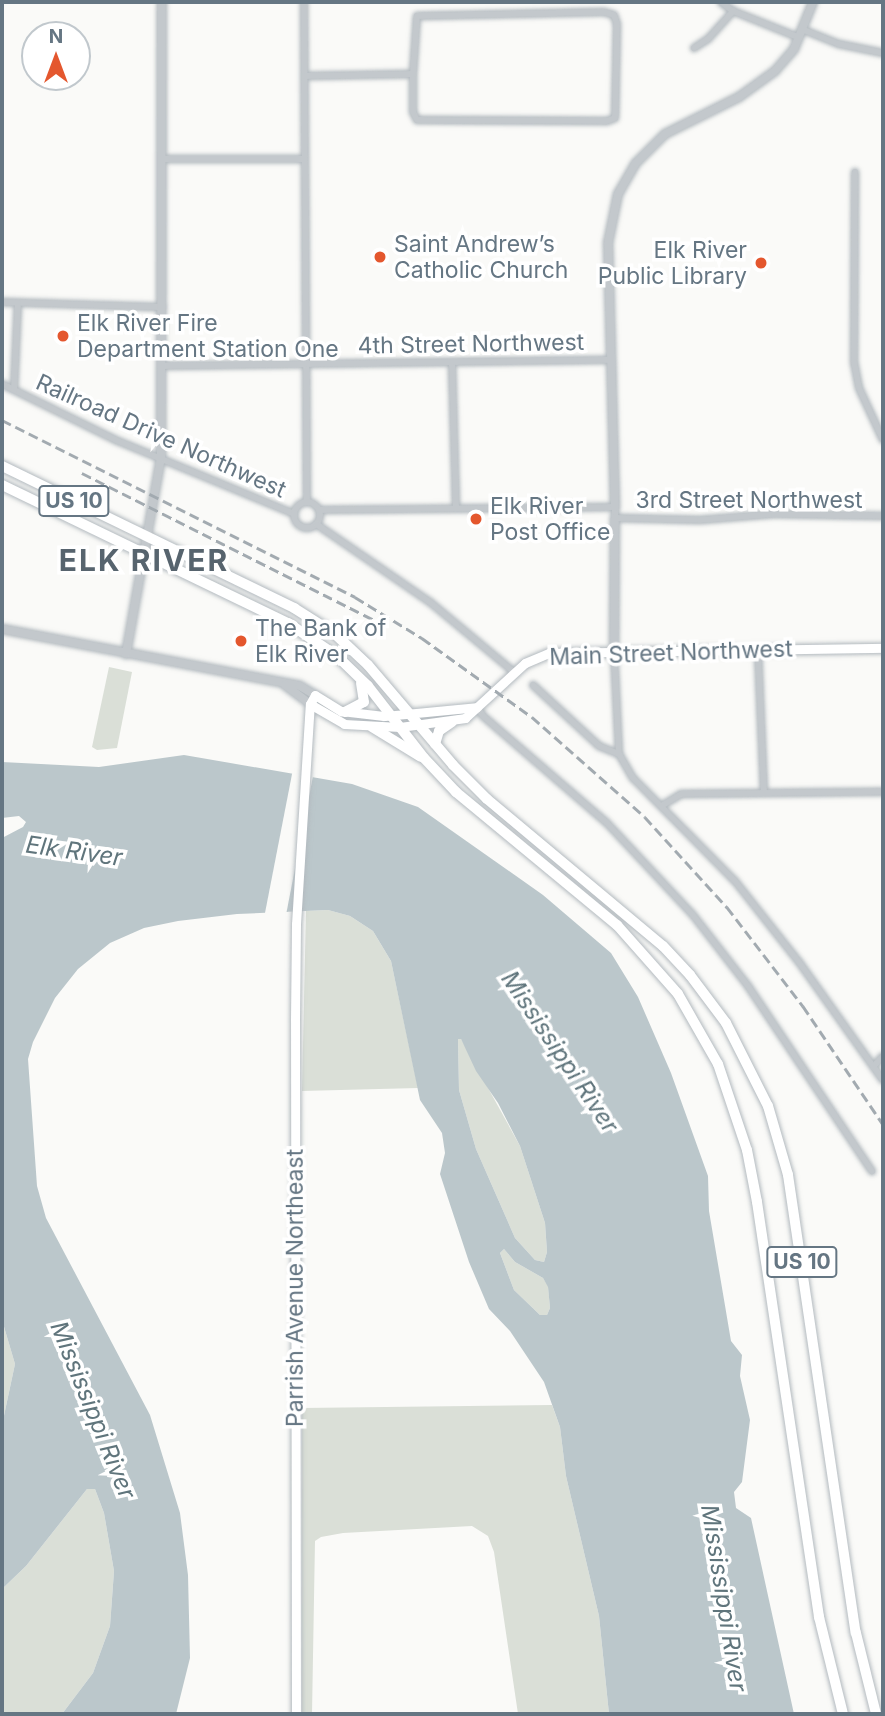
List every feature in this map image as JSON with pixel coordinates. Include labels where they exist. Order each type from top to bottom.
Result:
[{"type":"highway","name":"US 10","points":[[2,466],[320,624],[368,665],[435,744],[512,822],[640,926],[675,959],[726,1023],[755,1075],[775,1126],[788,1175],[856,1633],[876,1714]]},
{"type":"highway","name":"US 10","points":[[2,485],[297,628],[357,674],[424,758],[472,806],[602,912],[639,947],[678,994],[718,1064],[739,1122],[753,1177],[817,1604],[843,1714]]},
{"type":"highway","points":[[345,712],[361,705],[365,696],[357,674]]},
{"type":"highway","points":[[435,744],[439,731],[452,722]]},
{"type":"highway","points":[[372,727],[424,758]]},
{"type":"main road","name":"Main Street Northwest","points":[[310,704],[344,724],[400,727],[452,722],[465,718],[514,672],[533,659],[549,653],[883,648]]},
{"type":"main road","name":"Main Street Northwest","points":[[316,695],[345,712],[391,716],[477,707]]},
{"type":"main road","points":[[310,704],[316,695]]},
{"type":"main road","name":"Parrish Avenue Northeast","points":[[296,1714],[296,924],[310,704]]},
{"type":"main road","points":[[308,727],[320,719],[330,718]]},
{"type":"street","points":[[126,654],[161,458],[162,2]]},
{"type":"street","points":[[304,2],[307,502]]},
{"type":"street","points":[[721,2],[733,11],[802,34],[883,53]]},
{"type":"street","points":[[813,2],[802,34],[785,61],[764,81],[665,134],[636,163],[618,194],[608,243],[615,507],[614,651],[619,754],[633,778],[663,804],[756,906],[883,1080]]},
{"type":"street","points":[[694,48],[708,39],[733,11]]},
{"type":"street","points":[[591,12],[614,15],[617,24],[615,118],[607,121],[417,120],[414,112],[413,74],[417,16],[591,12]]},
{"type":"street","points":[[305,76],[413,74]]},
{"type":"street","points":[[162,159],[305,159]]},
{"type":"street","points":[[855,172],[854,362],[859,388],[883,440]]},
{"type":"street","points":[[2,302],[163,307]]},
{"type":"street","points":[[14,390],[19,303]]},
{"type":"street","name":"4th Street Northwest","points":[[163,366],[612,360]]},
{"type":"street","points":[[452,363],[456,508]]},
{"type":"street","name":"Railroad Drive Northwest","points":[[2,384],[94,430],[294,514]]},
{"type":"street","points":[[307,502],[319,510],[316,524]]},
{"type":"street","points":[[307,502],[298,506],[294,514],[299,525],[304,528],[316,524]]},
{"type":"street","name":"3rd Street Northwest","points":[[319,510],[615,507]]},
{"type":"street","name":"3rd Street Northwest","points":[[615,518],[883,516]]},
{"type":"street","points":[[316,524],[430,602],[514,672]]},
{"type":"street","name":"Main Street Northwest","points":[[2,629],[300,686],[316,695]]},
{"type":"street","points":[[758,650],[764,793]]},
{"type":"street","name":"Main Street Northwest","points":[[283,684],[310,704]]},
{"type":"street","points":[[533,685],[599,746],[619,754]]},
{"type":"street","points":[[477,707],[483,716],[606,822],[693,915],[748,985],[872,1171]]},
{"type":"street","points":[[663,804],[681,794],[883,792]]},
{"type":"street","points":[[874,1066],[883,1056]]},
{"type":"shaded area","points":[[109,667],[132,672],[117,748],[97,750],[92,747]]},
{"type":"shaded area","points":[[328,910],[350,916],[373,931],[391,961],[418,1088],[302,1091],[306,911]]},
{"type":"shaded area","points":[[458,1039],[461,1039],[520,1146],[545,1223],[547,1252],[544,1262],[535,1260],[515,1238],[476,1149],[459,1090]]},
{"type":"shaded area","points":[[504,1249],[515,1262],[543,1278],[548,1286],[550,1308],[547,1315],[540,1315],[514,1290],[500,1253]]},
{"type":"shaded area","points":[[2,1320],[15,1364],[2,1425]]},
{"type":"shaded area","points":[[552,1405],[560,1427],[566,1476],[599,1616],[609,1714],[518,1714],[494,1552],[488,1536],[472,1526],[343,1533],[321,1537],[315,1541],[312,1714],[302,1714],[302,1408]]},
{"type":"shaded area","points":[[87,1489],[95,1489],[104,1513],[114,1571],[110,1626],[93,1673],[62,1714],[2,1714],[2,1589],[26,1566]]},
{"type":"water","points":[[184,755],[352,784],[418,807],[543,895],[611,953],[638,997],[671,1073],[708,1176],[709,1211],[731,1341],[742,1355],[740,1376],[750,1420],[742,1482],[734,1492],[736,1508],[751,1518],[794,1714],[609,1714],[599,1616],[566,1476],[560,1427],[544,1382],[510,1331],[489,1309],[469,1262],[440,1174],[445,1153],[442,1133],[420,1100],[391,961],[373,931],[350,916],[328,910],[237,914],[178,921],[144,928],[110,943],[78,969],[55,998],[33,1042],[28,1059],[37,1186],[46,1218],[150,1415],[180,1513],[188,1575],[190,1658],[176,1714],[62,1714],[93,1673],[110,1626],[114,1571],[104,1513],[95,1489],[87,1489],[26,1566],[2,1589],[2,1425],[15,1364],[2,1320],[2,838],[23,827],[26,822],[19,816],[2,818],[2,762],[99,767]],"holes":[[[458,1039],[461,1039],[476,1071],[498,1103],[520,1146],[545,1223],[547,1252],[544,1262],[535,1260],[515,1238],[476,1149],[459,1090]],[[504,1249],[515,1262],[543,1278],[548,1287],[550,1308],[547,1315],[540,1315],[514,1290],[500,1253]]]},
{"type":"pier","points":[[293,769],[314,773],[286,917],[265,913]]},
{"type":"railway","points":[[2,420],[355,597],[422,638],[532,717],[645,817],[727,907],[803,1006],[883,1124]]},
{"type":"railway","points":[[82,473],[376,621]]},
{"type":"place","name":"Saint Andrew’s Catholic Church","points":[[380,257]]},
{"type":"place","name":"Elk River Public Library","points":[[761,263]]},
{"type":"place","name":"Elk River Fire Department Station One","points":[[63,336]]},
{"type":"place","name":"Elk River Post Office","points":[[476,519]]},
{"type":"place","name":"The Bank of Elk River","points":[[241,641]]},
{"type":"district","name":"ELK RIVER","points":[[144,560]]},
{"type":"water label","name":"Elk River","points":[[74,851]]},
{"type":"water label","name":"Mississippi River","points":[[560,1052]]},
{"type":"water label","name":"Mississippi River","points":[[93,1410]]},
{"type":"water label","name":"Mississippi River","points":[[724,1598]]}]
